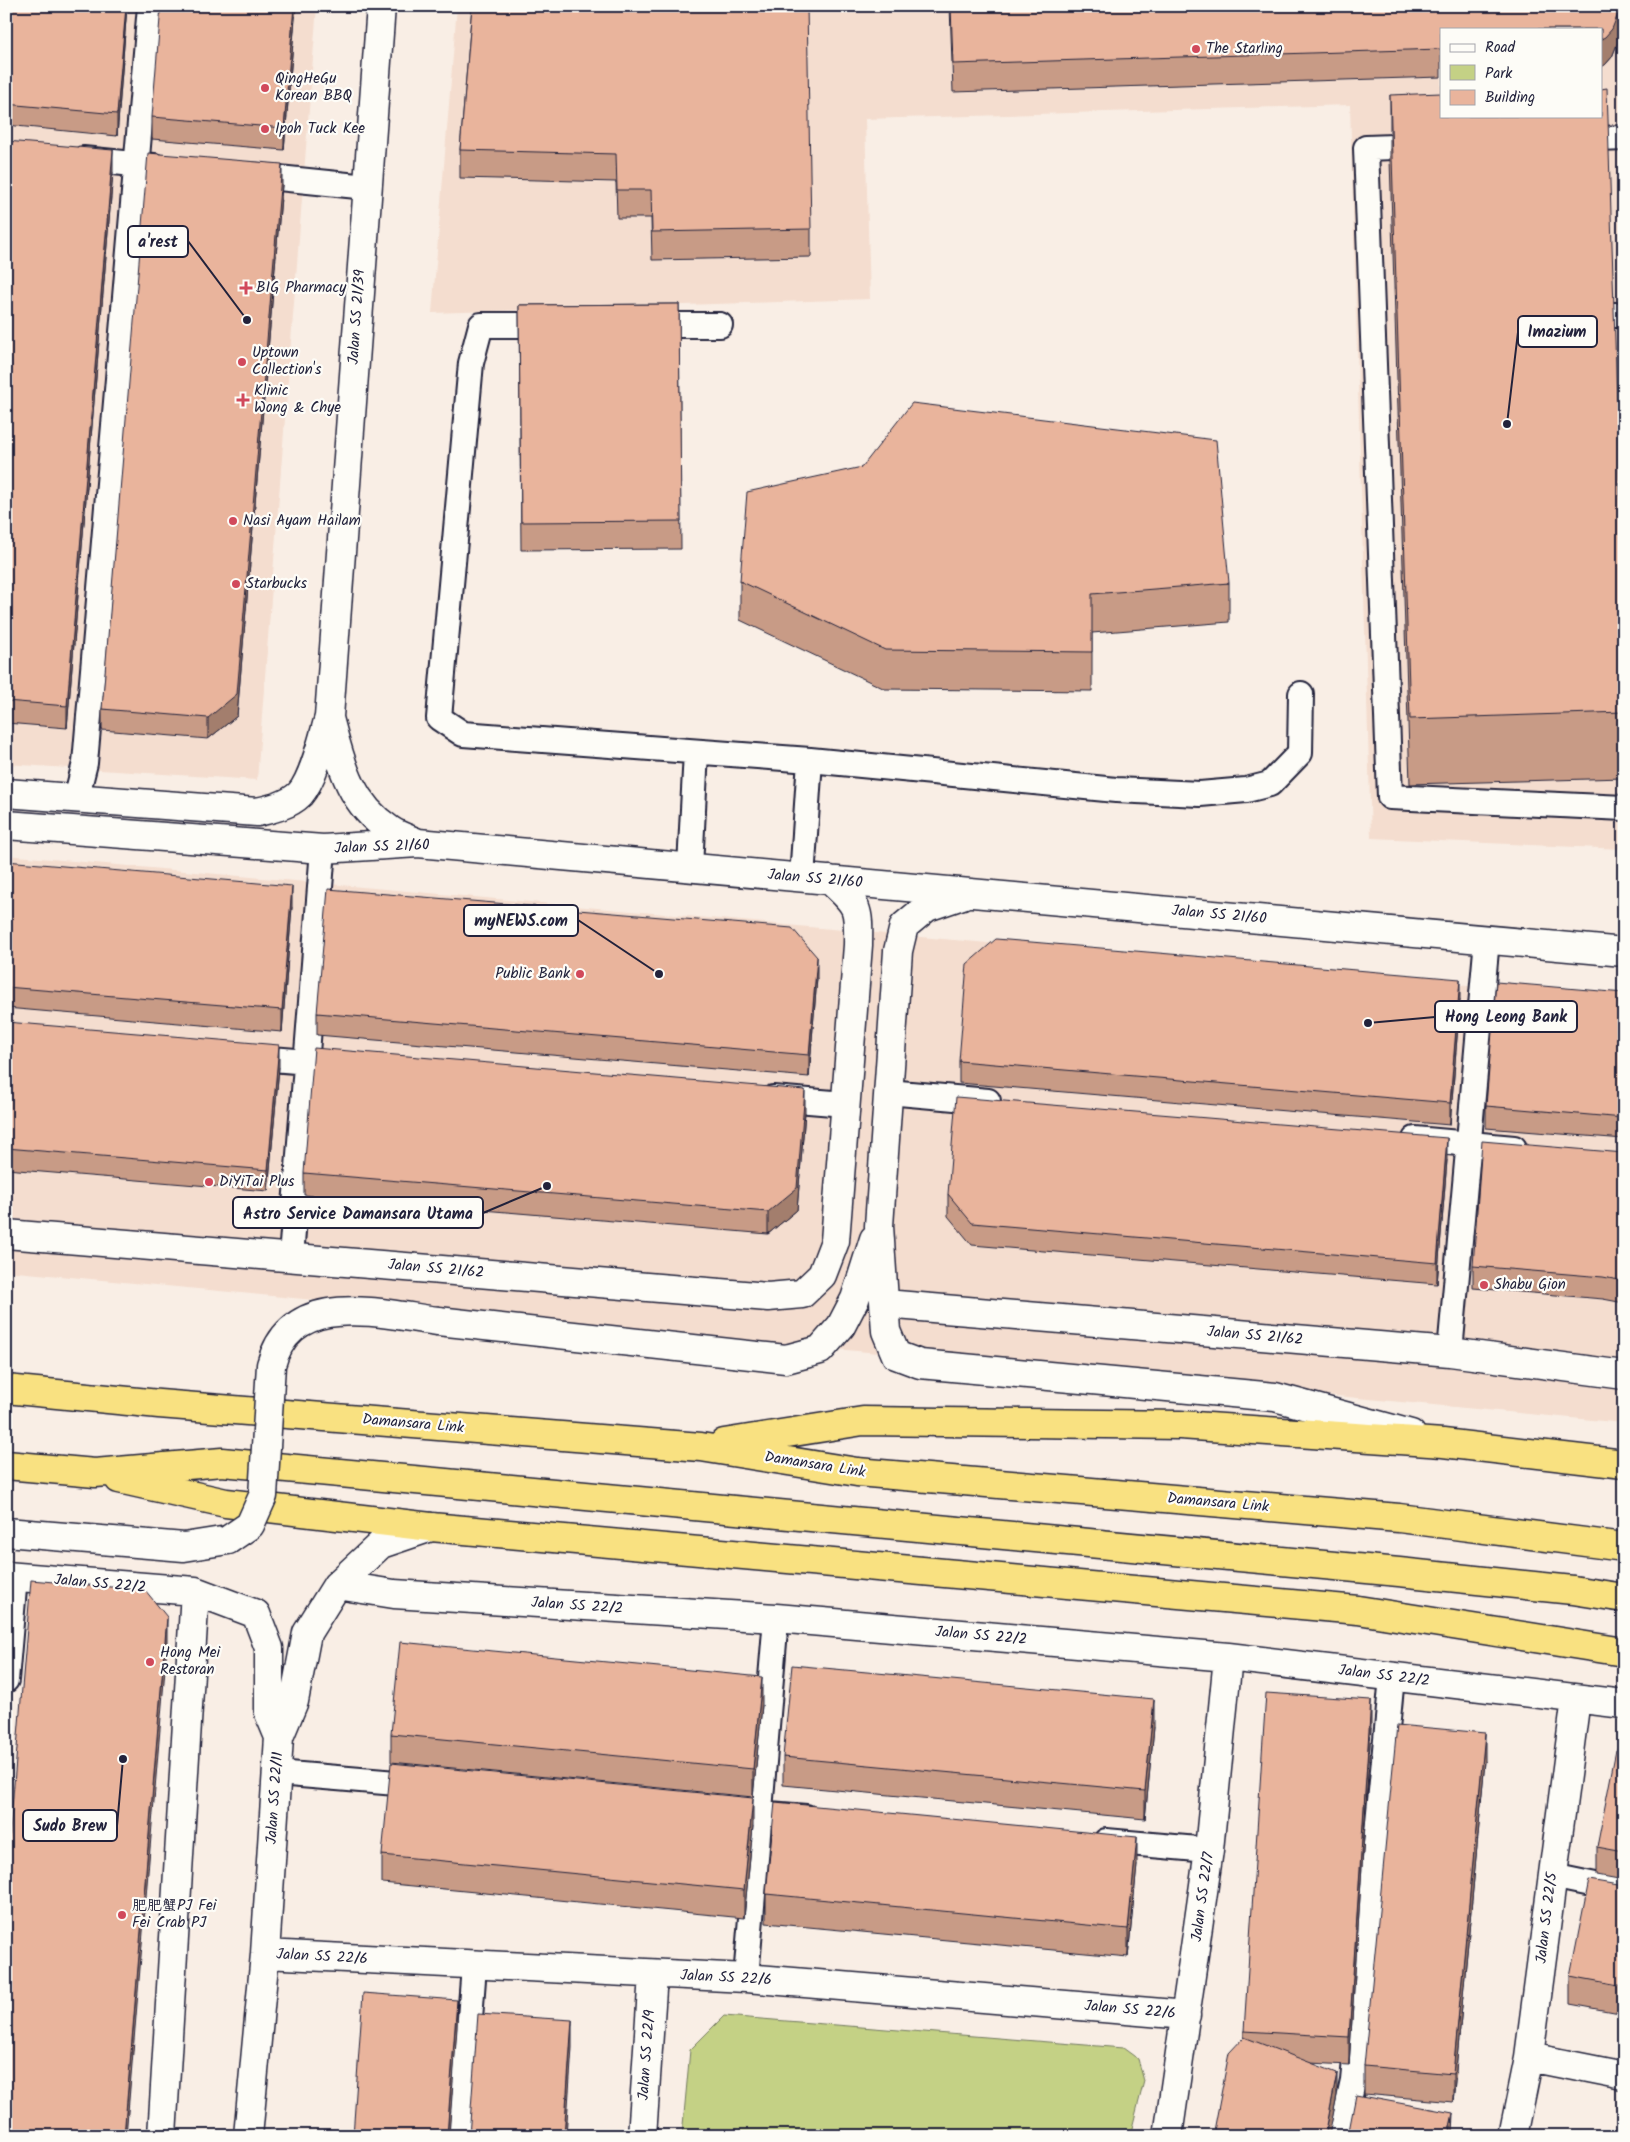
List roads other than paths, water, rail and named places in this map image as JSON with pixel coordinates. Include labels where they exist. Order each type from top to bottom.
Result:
[{"type":"highway","name":"Damansara Link","points":[[6,1389],[160,1404],[701,1447],[857,1472],[1399,1518],[1624,1547]]},
{"type":"highway","points":[[701,1447],[863,1421],[1180,1425],[1444,1443],[1624,1464]]},
{"type":"highway","points":[[95,1473],[222,1462],[1399,1572],[1573,1590],[1624,1598]]},
{"type":"highway","points":[[6,1465],[95,1473],[226,1503],[431,1527],[1358,1610],[1624,1652]]},
{"type":"street","name":"Jalan SS 21/39","points":[[76,799],[257,812],[276,808],[300,794],[316,763],[329,717],[366,187],[381,6]]},
{"type":"street","name":"Jalan SS 21/39","points":[[329,717],[342,768],[359,803],[390,831],[418,843]]},
{"type":"street","points":[[6,793],[76,799]]},
{"type":"street","name":"Jalan SS 21/60","points":[[6,825],[323,849],[418,843],[1624,952]]},
{"type":"street","name":"Jalan SS 21/62","points":[[6,1234],[768,1297],[802,1294],[822,1275],[835,1241],[858,945],[859,914],[850,899],[830,880]]},
{"type":"street","points":[[970,892],[927,907],[904,926],[898,951],[879,1226],[886,1331],[896,1355],[920,1364],[1275,1397],[1444,1443]]},
{"type":"street","points":[[6,1532],[184,1547],[228,1540],[250,1525],[263,1496],[271,1365],[274,1353],[287,1334],[309,1318],[322,1313],[350,1311],[786,1359],[820,1350],[841,1326],[855,1299],[879,1226]]},
{"type":"street","name":"Jalan SS 21/62","points":[[885,1304],[1450,1352],[1624,1375]]},
{"type":"street","name":"Jalan SS 22/11","points":[[248,2136],[265,1954],[279,1737],[294,1701],[307,1633],[337,1585],[381,1544],[431,1527]]},
{"type":"street","name":"Jalan SS 22/2","points":[[10,1577],[194,1591],[256,1614],[268,1648],[269,1713],[279,1737]]},
{"type":"street","name":"Jalan SS 22/2","points":[[337,1585],[394,1594],[776,1618],[1228,1657],[1624,1704]]},
{"type":"street","points":[[162,2136],[194,1591]]},
{"type":"street","name":"Jalan SS 22/7","points":[[1168,2136],[1209,1850],[1228,1657]]},
{"type":"street","name":"Jalan SS 22/5","points":[[1514,2136],[1528,2058],[1576,1699]]},
{"type":"street","name":"Jalan SS 22/6","points":[[265,1954],[653,1975],[746,1978],[1186,2015]]},
{"type":"street","name":"Jalan SS 22/9","points":[[642,2136],[653,1975]]},
{"type":"street","points":[[1528,2058],[1624,2076]]},
{"type":"lane","points":[[76,799],[85,763],[150,6]]},
{"type":"lane","points":[[1554,141],[1624,138]]},
{"type":"lane","points":[[1445,145],[1366,148],[1390,797],[1624,808]]},
{"type":"lane","points":[[62,157],[176,168]]},
{"type":"lane","points":[[224,173],[366,187]]},
{"type":"lane","points":[[1584,315],[1624,315]]},
{"type":"lane","points":[[571,325],[481,325],[471,363],[439,718],[463,734],[810,760],[1116,790],[1200,794],[1246,790],[1270,784],[1300,753],[1301,694]]},
{"type":"lane","points":[[620,325],[720,325]]},
{"type":"lane","points":[[690,867],[696,752]]},
{"type":"lane","points":[[802,878],[810,760]]},
{"type":"lane","points":[[291,1257],[323,849]]},
{"type":"lane","points":[[1450,1352],[1487,939]]},
{"type":"lane","points":[[229,1056],[365,1066]]},
{"type":"lane","points":[[888,1092],[1006,1102]]},
{"type":"lane","points":[[747,1096],[845,1104]]},
{"type":"lane","points":[[1390,1137],[1537,1150]]},
{"type":"lane","points":[[6,1680],[10,1577]]},
{"type":"lane","points":[[746,1978],[776,1618]]},
{"type":"lane","points":[[1341,2136],[1353,2081],[1392,1677]]},
{"type":"lane","points":[[277,1773],[442,1787]]},
{"type":"lane","points":[[700,1808],[828,1818]]},
{"type":"lane","points":[[1082,1839],[1209,1850]]},
{"type":"lane","points":[[1552,1876],[1624,1891]]},
{"type":"lane","points":[[461,2136],[474,1966]]},
{"type":"place","name":"The Starling","points":[[1196,49]]},
{"type":"place","name":"QingHeGu Korean BBQ","points":[[265,88]]},
{"type":"place","name":"Ipoh Tuck Kee","points":[[265,129]]},
{"type":"place","name":"BIG Pharmacy","points":[[246,288]]},
{"type":"place","name":"a'rest","points":[[247,320]]},
{"type":"place","name":"Uptown Collection's","points":[[242,362]]},
{"type":"place","name":"Klinic Wong & Chye","points":[[243,400]]},
{"type":"place","name":"Imazium","points":[[1507,424]]},
{"type":"place","name":"Nasi Ayam Hailam","points":[[233,521]]},
{"type":"place","name":"Starbucks","points":[[236,584]]},
{"type":"place","name":"Public Bank","points":[[580,974]]},
{"type":"place","name":"myNEWS.com","points":[[659,974]]},
{"type":"place","name":"Hong Leong Bank","points":[[1368,1023]]},
{"type":"place","name":"DiYiTai Plus","points":[[209,1182]]},
{"type":"place","name":"Astro Service Damansara Utama","points":[[547,1186]]},
{"type":"place","name":"Shabu Gion","points":[[1484,1285]]},
{"type":"place","name":"Hong Mei Restoran","points":[[150,1662]]},
{"type":"place","name":"Sudo Brew","points":[[123,1759]]},
{"type":"place","name":"肥肥蟹PJ Fei Fei Crab PJ","points":[[122,1915]]}]
